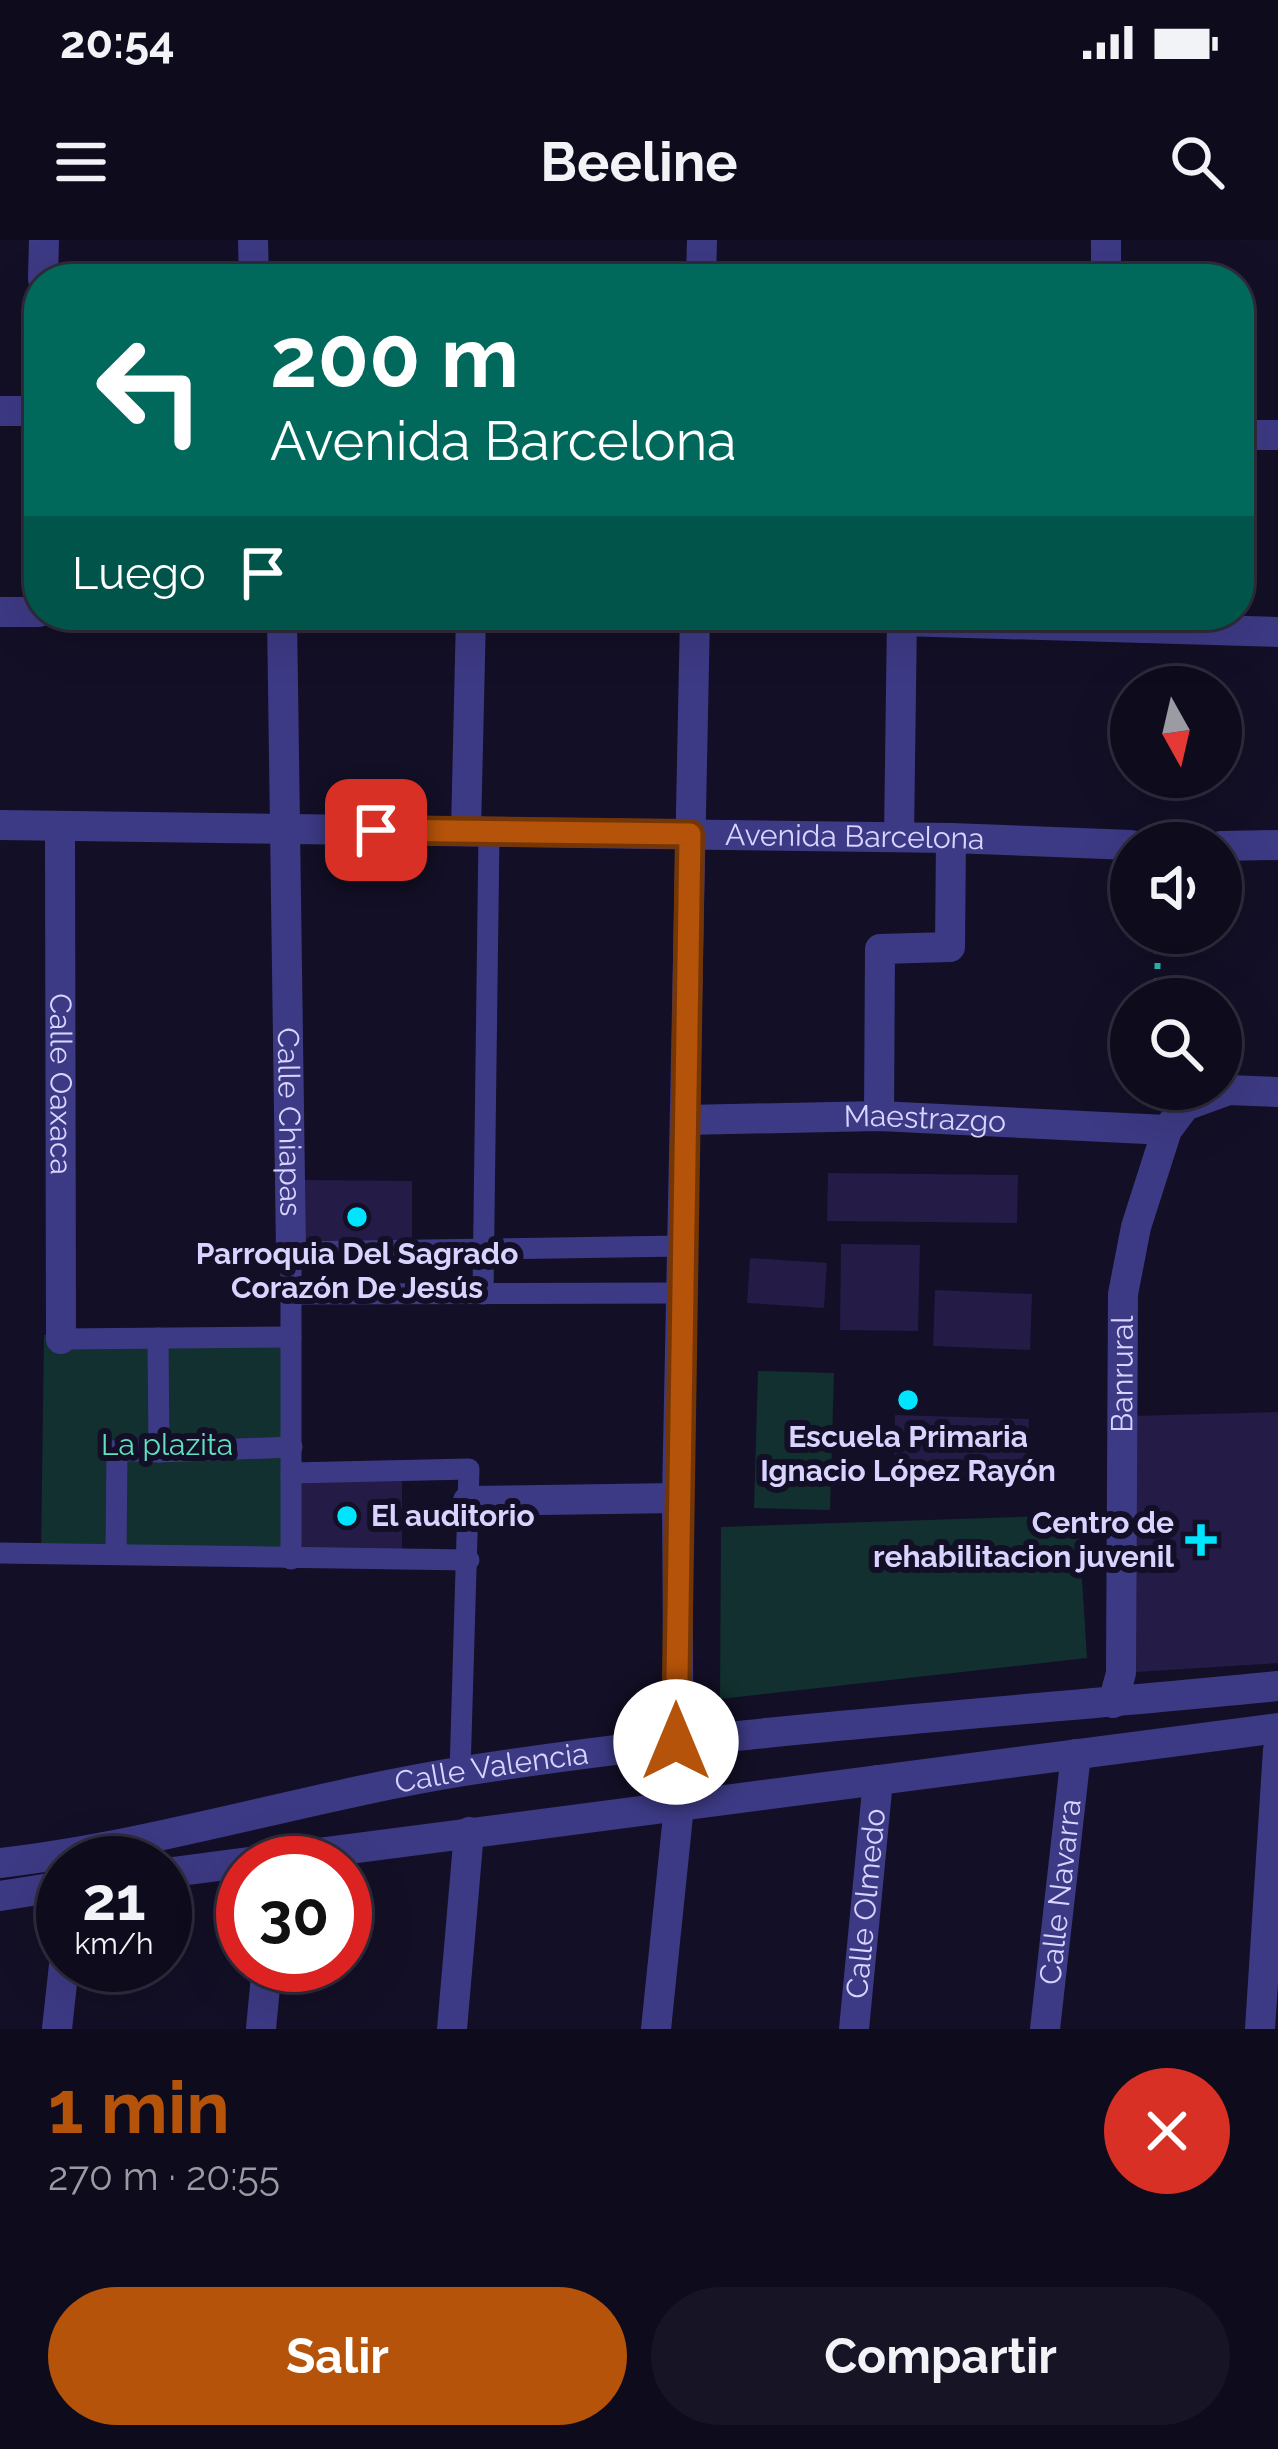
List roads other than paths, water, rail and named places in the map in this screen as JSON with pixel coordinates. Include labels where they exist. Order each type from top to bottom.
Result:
[{"type":"street","name":"Calle Chiapas","points":[[282,630],[291,1558]]},
{"type":"street","points":[[471,630],[483,1294]]},
{"type":"street","points":[[656,2029],[679,1806],[677,1498],[695,630]]},
{"type":"street","points":[[899,837],[902,630]]},
{"type":"street","points":[[1224,630],[1278,632]]},
{"type":"street","name":"Avenida Barcelona","points":[[0,825],[1110,844]]},
{"type":"street","name":"Calle Oaxaca","points":[[60,826],[61,1339]]},
{"type":"street","points":[[879,1116],[880,949],[950,947],[951,838]]},
{"type":"street","points":[[1242,846],[1278,845]]},
{"type":"street","points":[[1167,1130],[1185,1106],[1229,1090],[1278,1092]]},
{"type":"street","name":"Maestrazgo","points":[[685,1120],[879,1116],[1167,1130]]},
{"type":"street","name":"Banrural","points":[[1113,1702],[1120,1673],[1123,1294],[1136,1227],[1167,1130]]},
{"type":"street","points":[[290,1252],[682,1246]]},
{"type":"street","points":[[291,1294],[681,1293]]},
{"type":"street","points":[[61,1339],[291,1337]]},
{"type":"street","points":[[158,1338],[159,1452]]},
{"type":"street","points":[[116,1554],[117,1450],[292,1447]]},
{"type":"street","points":[[291,1473],[469,1469],[460,1772]]},
{"type":"street","points":[[469,1501],[677,1498]]},
{"type":"street","points":[[0,1552],[469,1560]]},
{"type":"street","name":"Calle Valencia","points":[[192,1837],[460,1772],[676,1742],[1278,1686]]},
{"type":"street","name":"Calle Valencia","points":[[372,1846],[1278,1728]]},
{"type":"street","points":[[1260,2029],[1278,1750]]},
{"type":"street","name":"Calle Navarra","points":[[1045,2029],[1076,1754]]},
{"type":"street","name":"Calle Olmedo","points":[[854,2029],[878,1780]]},
{"type":"street","points":[[452,2029],[469,1832]]},
{"type":"street","name":"Calle Valencia","points":[[0,1863],[36,1866]]},
{"type":"street","name":"Calle Valencia","points":[[0,1896],[36,1881]]},
{"type":"street","points":[[57,2029],[61,1992]]},
{"type":"street","points":[[261,2029],[264,1992]]},
{"type":"place","name":"Parroquia Del Sagrado Corazón De Jesús","points":[[357,1217]]},
{"type":"place","name":"Escuela Primaria Ignacio López Rayón","points":[[908,1400]]},
{"type":"place","name":"El auditorio","points":[[347,1516]]},
{"type":"place","name":"Centro de rehabilitacion juvenil","points":[[1201,1540]]},
{"type":"park label","name":"La plazita","points":[[167,1445]]}]
